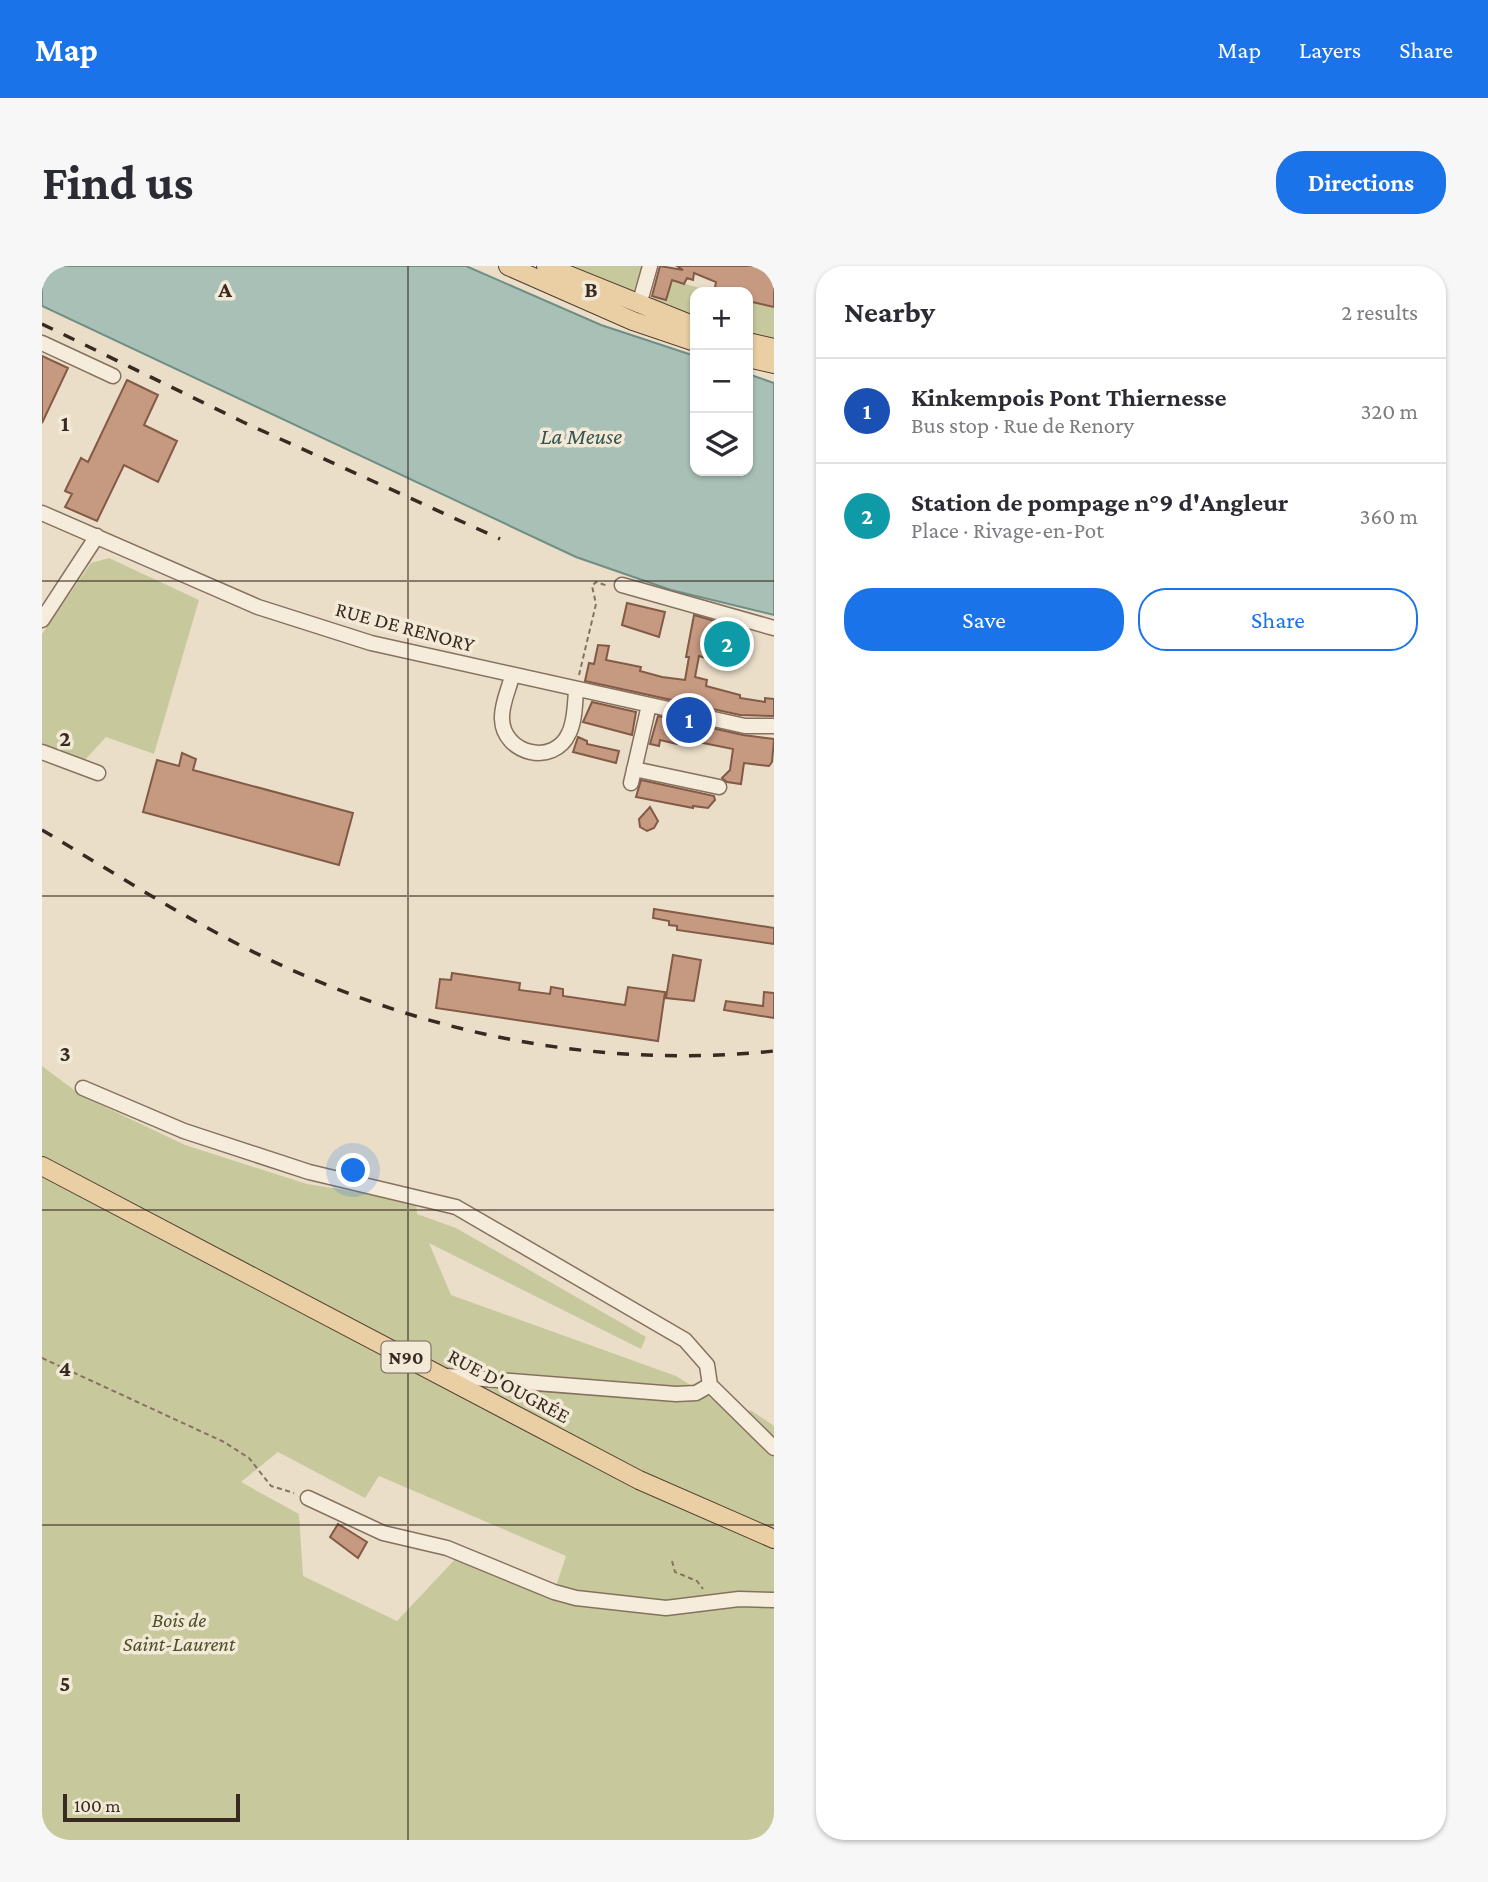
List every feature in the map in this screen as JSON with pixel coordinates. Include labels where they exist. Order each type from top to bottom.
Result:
[{"type":"main road","points":[[508,266],[633,321],[690,340]]},
{"type":"main road","points":[[546,266],[690,324]]},
{"type":"main road","points":[[753,343],[774,348]]},
{"type":"main road","points":[[753,359],[774,364]]},
{"type":"main road","name":"RUE D'OUGRÉE","points":[[42,1166],[639,1480],[774,1539]]},
{"type":"street","points":[[639,305],[650,266]]},
{"type":"street","points":[[42,343],[113,376]]},
{"type":"street","name":"RUE DE RENORY","points":[[42,513],[272,612],[395,650],[745,726],[774,726]]},
{"type":"street","points":[[42,620],[97,536]]},
{"type":"street","points":[[622,585],[774,628]]},
{"type":"street","points":[[512,676],[502,717],[504,730],[517,748],[529,752],[548,752],[564,742],[569,733],[576,690]]},
{"type":"street","points":[[649,705],[632,776],[719,787]]},
{"type":"street","points":[[42,752],[98,774]]},
{"type":"street","points":[[83,1088],[184,1131],[309,1172],[456,1207],[685,1340],[707,1365],[710,1385],[774,1448]]},
{"type":"street","points":[[441,1375],[676,1394],[696,1393],[710,1385]]},
{"type":"street","points":[[308,1498],[383,1533],[447,1548],[554,1592],[666,1608],[712,1601],[774,1600]]},
{"type":"path","points":[[576,690],[596,604],[592,586],[596,582],[612,588],[622,585]]},
{"type":"path","points":[[42,1358],[223,1442],[248,1458],[271,1486],[308,1498]]},
{"type":"path","points":[[671,1562],[675,1572],[697,1581],[712,1601]]},
{"type":"green space","points":[[567,266],[640,266],[642,267],[633,293]]},
{"type":"green space","points":[[672,280],[696,287],[690,287],[690,314],[653,301],[652,296],[666,300]]},
{"type":"green space","points":[[753,302],[774,307],[774,339],[753,333]]},
{"type":"green space","points":[[109,558],[199,600],[154,754],[106,737],[84,761],[42,744],[42,634],[91,563]]},
{"type":"green space","name":"Bois de Saint-Laurent","points":[[42,1066],[82,1096],[185,1145],[307,1184],[416,1201],[417,1214],[456,1228],[646,1337],[641,1349],[429,1243],[451,1295],[676,1376],[724,1406],[752,1411],[774,1426],[774,1840],[42,1840]],"holes":[[[278,1452],[365,1498],[379,1476],[566,1556],[554,1592],[459,1555],[397,1621],[303,1576],[299,1514],[241,1482]]]},
{"type":"water","name":"La Meuse","points":[[42,266],[466,266],[601,325],[690,354],[690,476],[753,476],[753,376],[774,383],[774,615],[671,590],[576,557],[42,306]]},
{"type":"building","points":[[660,266],[683,270],[677,266],[774,266],[774,307],[753,302],[753,287],[715,287],[716,282],[694,273],[693,280],[687,278],[684,284],[672,280],[666,300],[652,296]]},
{"type":"building","points":[[42,356],[68,368],[42,423]]},
{"type":"building","points":[[127,380],[158,395],[144,425],[177,441],[158,482],[124,465],[97,521],[65,507],[72,494],[65,491],[81,458],[88,462]]},
{"type":"building","points":[[627,603],[665,612],[659,637],[622,625]]},
{"type":"building","points":[[694,615],[718,622],[717,629],[738,635],[729,665],[699,656],[695,677],[707,680],[706,686],[740,695],[740,698],[765,702],[765,698],[774,699],[774,716],[740,715],[585,681],[589,663],[594,664],[598,645],[609,646],[606,660],[641,667],[640,671],[662,677],[685,680],[689,657],[686,657]]},
{"type":"building","points":[[592,702],[636,712],[632,735],[583,722]]},
{"type":"building","points":[[658,716],[743,735],[774,739],[772,762],[769,766],[744,763],[741,784],[727,782],[722,778],[730,770],[733,749],[678,738],[677,744],[660,740],[659,746],[650,744]]},
{"type":"building","points":[[578,737],[587,741],[587,744],[619,751],[616,763],[573,752]]},
{"type":"building","points":[[182,753],[196,759],[193,770],[353,813],[339,865],[143,812],[157,760],[179,766]]},
{"type":"building","points":[[641,780],[714,796],[715,800],[708,808],[693,808],[636,797]]},
{"type":"building","points":[[650,807],[658,821],[654,828],[647,831],[640,827],[639,819]]},
{"type":"building","points":[[654,909],[774,928],[774,944],[677,930],[677,926],[669,925],[669,921],[653,918]]},
{"type":"building","points":[[673,955],[701,960],[694,1001],[666,998]]},
{"type":"building","points":[[452,973],[520,983],[519,990],[550,994],[551,987],[563,989],[563,996],[625,1005],[628,987],[665,992],[658,1041],[436,1008],[440,979],[451,980]]},
{"type":"building","points":[[764,992],[774,993],[774,1018],[724,1010],[726,1001],[763,1006]]},
{"type":"building","points":[[338,1524],[367,1542],[358,1558],[330,1537]]},
{"type":"railway","points":[[42,324],[243,422],[500,539]]},
{"type":"railway","points":[[42,830],[239,945],[328,986],[390,1008],[452,1026],[579,1050],[643,1055],[774,1051]]},
{"type":"place","name":"Station de pompage n°9 d'Angleur","points":[[727,644]]},
{"type":"place","name":"Kinkempois Pont Thiernesse","points":[[689,720]]}]
